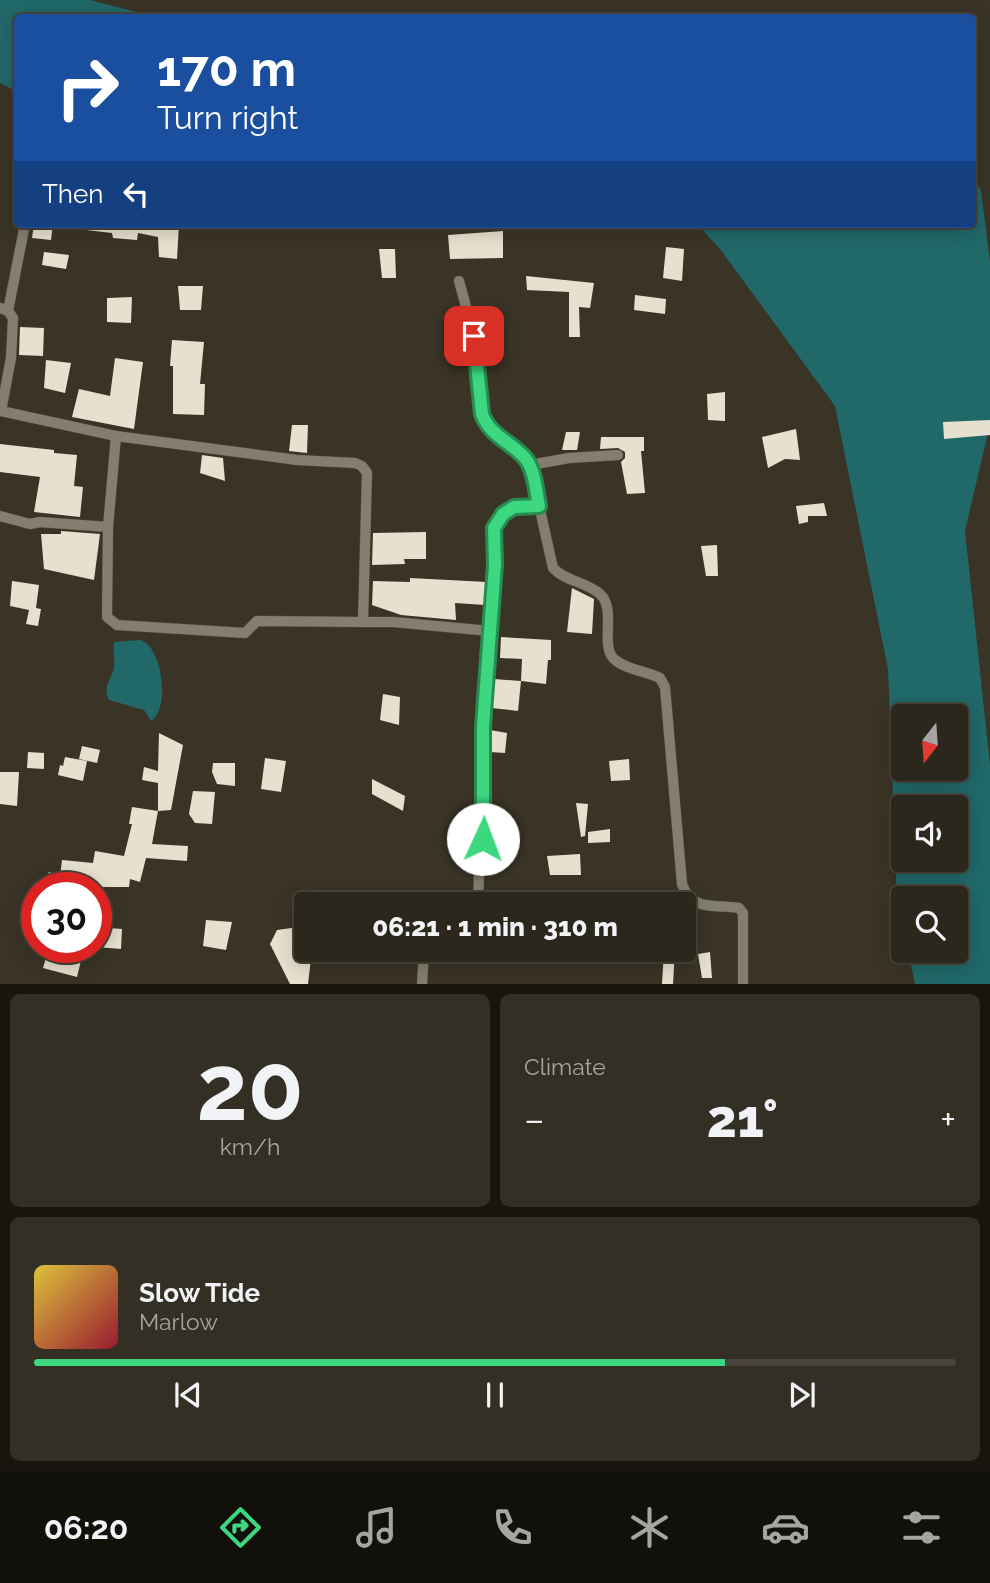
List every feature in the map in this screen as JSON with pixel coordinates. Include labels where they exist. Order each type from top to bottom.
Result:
[{"type":"street","points":[[24,228],[4,310],[13,318],[11,358],[1,413],[57,421],[116,436],[297,460],[355,463],[362,466],[367,473],[363,622]]},
{"type":"street","points":[[459,281],[474,336],[479,397],[486,424],[524,457],[530,466],[553,569],[559,575],[603,596],[607,604],[613,658],[625,666],[660,678],[665,687],[682,884],[686,895],[698,904],[739,908],[743,913],[743,984]]},
{"type":"street","points":[[116,436],[108,527],[107,617],[117,625],[245,633],[257,621],[363,622],[490,631]]},
{"type":"street","points":[[530,466],[569,458],[618,455]]},
{"type":"street","points":[[478,892],[482,860],[483,726],[495,565],[494,528],[503,514],[514,507],[539,506]]},
{"type":"street","points":[[0,516],[30,524],[40,522],[108,527]]},
{"type":"street","points":[[422,984],[423,962]]},
{"type":"water","points":[[0,0],[90,0],[144,14],[14,14],[14,90],[0,83]]},
{"type":"water","points":[[976,181],[981,191],[990,262],[990,424],[965,531],[990,765],[990,984],[915,984],[911,963],[968,963],[968,886],[896,886],[896,872],[968,872],[968,795],[893,795],[892,781],[968,781],[968,704],[891,704],[891,746],[888,669],[835,406],[720,249],[701,228],[976,228]]},
{"type":"water","points":[[140,640],[148,644],[154,653],[161,678],[161,704],[151,721],[144,710],[109,700],[107,695],[107,686],[114,667],[114,642]]},
{"type":"building","points":[[33,228],[52,228],[51,240],[32,238]]},
{"type":"building","points":[[179,228],[177,259],[159,257],[158,237],[138,233],[137,240],[113,238],[112,233],[86,230]]},
{"type":"building","points":[[503,231],[503,258],[450,259],[448,235]]},
{"type":"building","points":[[666,247],[684,249],[682,281],[663,278]]},
{"type":"building","points":[[379,249],[395,249],[396,278],[382,278]]},
{"type":"building","points":[[44,252],[69,255],[66,269],[42,265]]},
{"type":"building","points":[[526,276],[594,283],[590,308],[579,307],[580,337],[569,337],[569,292],[527,290]]},
{"type":"building","points":[[178,286],[203,286],[201,310],[180,310]]},
{"type":"building","points":[[635,295],[666,299],[665,314],[634,310]]},
{"type":"building","points":[[132,297],[131,323],[107,322],[107,298]]},
{"type":"building","points":[[20,327],[44,328],[43,356],[19,355]]},
{"type":"building","points":[[172,340],[204,342],[200,384],[205,384],[204,415],[173,414],[173,366],[170,366]]},
{"type":"building","points":[[115,358],[143,362],[134,429],[72,417],[79,389],[110,396]]},
{"type":"building","points":[[46,360],[71,363],[65,393],[44,388]]},
{"type":"building","points":[[725,392],[725,421],[708,420],[707,394]]},
{"type":"building","points":[[990,420],[990,435],[944,439],[943,422]]},
{"type":"building","points":[[292,425],[308,425],[307,453],[289,451]]},
{"type":"building","points":[[796,429],[800,460],[785,459],[768,468],[762,437]]},
{"type":"building","points":[[566,432],[580,432],[577,450],[562,450]]},
{"type":"building","points":[[601,437],[644,437],[644,451],[641,451],[645,493],[627,494],[621,462],[625,458],[625,452],[618,448],[600,449]]},
{"type":"building","points":[[0,444],[77,455],[74,486],[83,487],[80,517],[34,512],[40,477],[0,472]]},
{"type":"building","points":[[202,455],[223,458],[225,481],[200,473]]},
{"type":"building","points":[[824,503],[827,516],[808,516],[808,522],[799,524],[796,506]]},
{"type":"building","points":[[61,531],[100,534],[94,580],[44,569],[41,534],[61,534]]},
{"type":"building","points":[[426,532],[426,559],[404,559],[405,564],[372,565],[373,533]]},
{"type":"building","points":[[717,545],[718,576],[706,576],[701,546]]},
{"type":"building","points":[[410,578],[487,582],[485,605],[455,603],[456,620],[401,615],[372,605],[373,581],[410,582]]},
{"type":"building","points":[[12,581],[39,585],[36,608],[41,609],[38,626],[26,624],[29,610],[10,606]]},
{"type":"building","points":[[572,588],[594,599],[592,634],[567,632]]},
{"type":"building","points":[[501,637],[551,640],[551,660],[548,660],[546,684],[521,681],[522,659],[500,658]]},
{"type":"building","points":[[494,679],[521,681],[518,711],[492,708]]},
{"type":"building","points":[[383,694],[400,697],[399,725],[380,720]]},
{"type":"building","points":[[490,730],[507,733],[505,753],[490,752]]},
{"type":"building","points":[[159,733],[183,745],[171,810],[158,811],[158,783],[142,780],[144,767],[158,771]]},
{"type":"building","points":[[82,746],[100,750],[97,763],[79,759]]},
{"type":"building","points":[[28,752],[44,753],[44,769],[27,768]]},
{"type":"building","points":[[65,757],[87,761],[83,781],[58,775]]},
{"type":"building","points":[[265,758],[286,761],[281,792],[261,789]]},
{"type":"building","points":[[629,759],[630,780],[611,781],[609,761]]},
{"type":"building","points":[[213,763],[235,763],[235,786],[217,784],[212,772]]},
{"type":"building","points":[[0,772],[19,772],[17,806],[0,804]]},
{"type":"building","points":[[372,779],[405,796],[403,811],[372,794]]},
{"type":"building","points":[[193,791],[215,792],[212,824],[195,823],[189,814]]},
{"type":"building","points":[[576,803],[588,804],[585,836],[581,837]]},
{"type":"building","points":[[132,807],[158,811],[152,844],[188,846],[187,861],[146,858],[140,882],[130,879],[129,887],[112,887],[112,872],[61,872],[62,860],[93,863],[95,851],[124,856],[132,824],[129,824]]},
{"type":"building","points":[[610,829],[610,842],[588,843],[588,832]]},
{"type":"building","points":[[580,854],[581,875],[550,875],[547,856]]},
{"type":"building","points":[[206,920],[232,922],[226,950],[203,946]]},
{"type":"building","points":[[112,928],[122,929],[121,949],[112,948]]},
{"type":"building","points":[[294,928],[294,962],[311,962],[308,984],[290,984],[270,944],[277,930]]},
{"type":"building","points":[[710,952],[712,978],[702,978],[698,954]]},
{"type":"building","points":[[663,962],[674,962],[673,984],[662,984]]},
{"type":"building","points":[[44,963],[80,963],[77,977],[43,968]]},
{"type":"route","points":[[474,336],[482,414],[486,424],[496,435],[524,457],[530,466],[539,506],[514,507],[503,514],[494,528],[495,565],[483,726],[483,839]]}]
